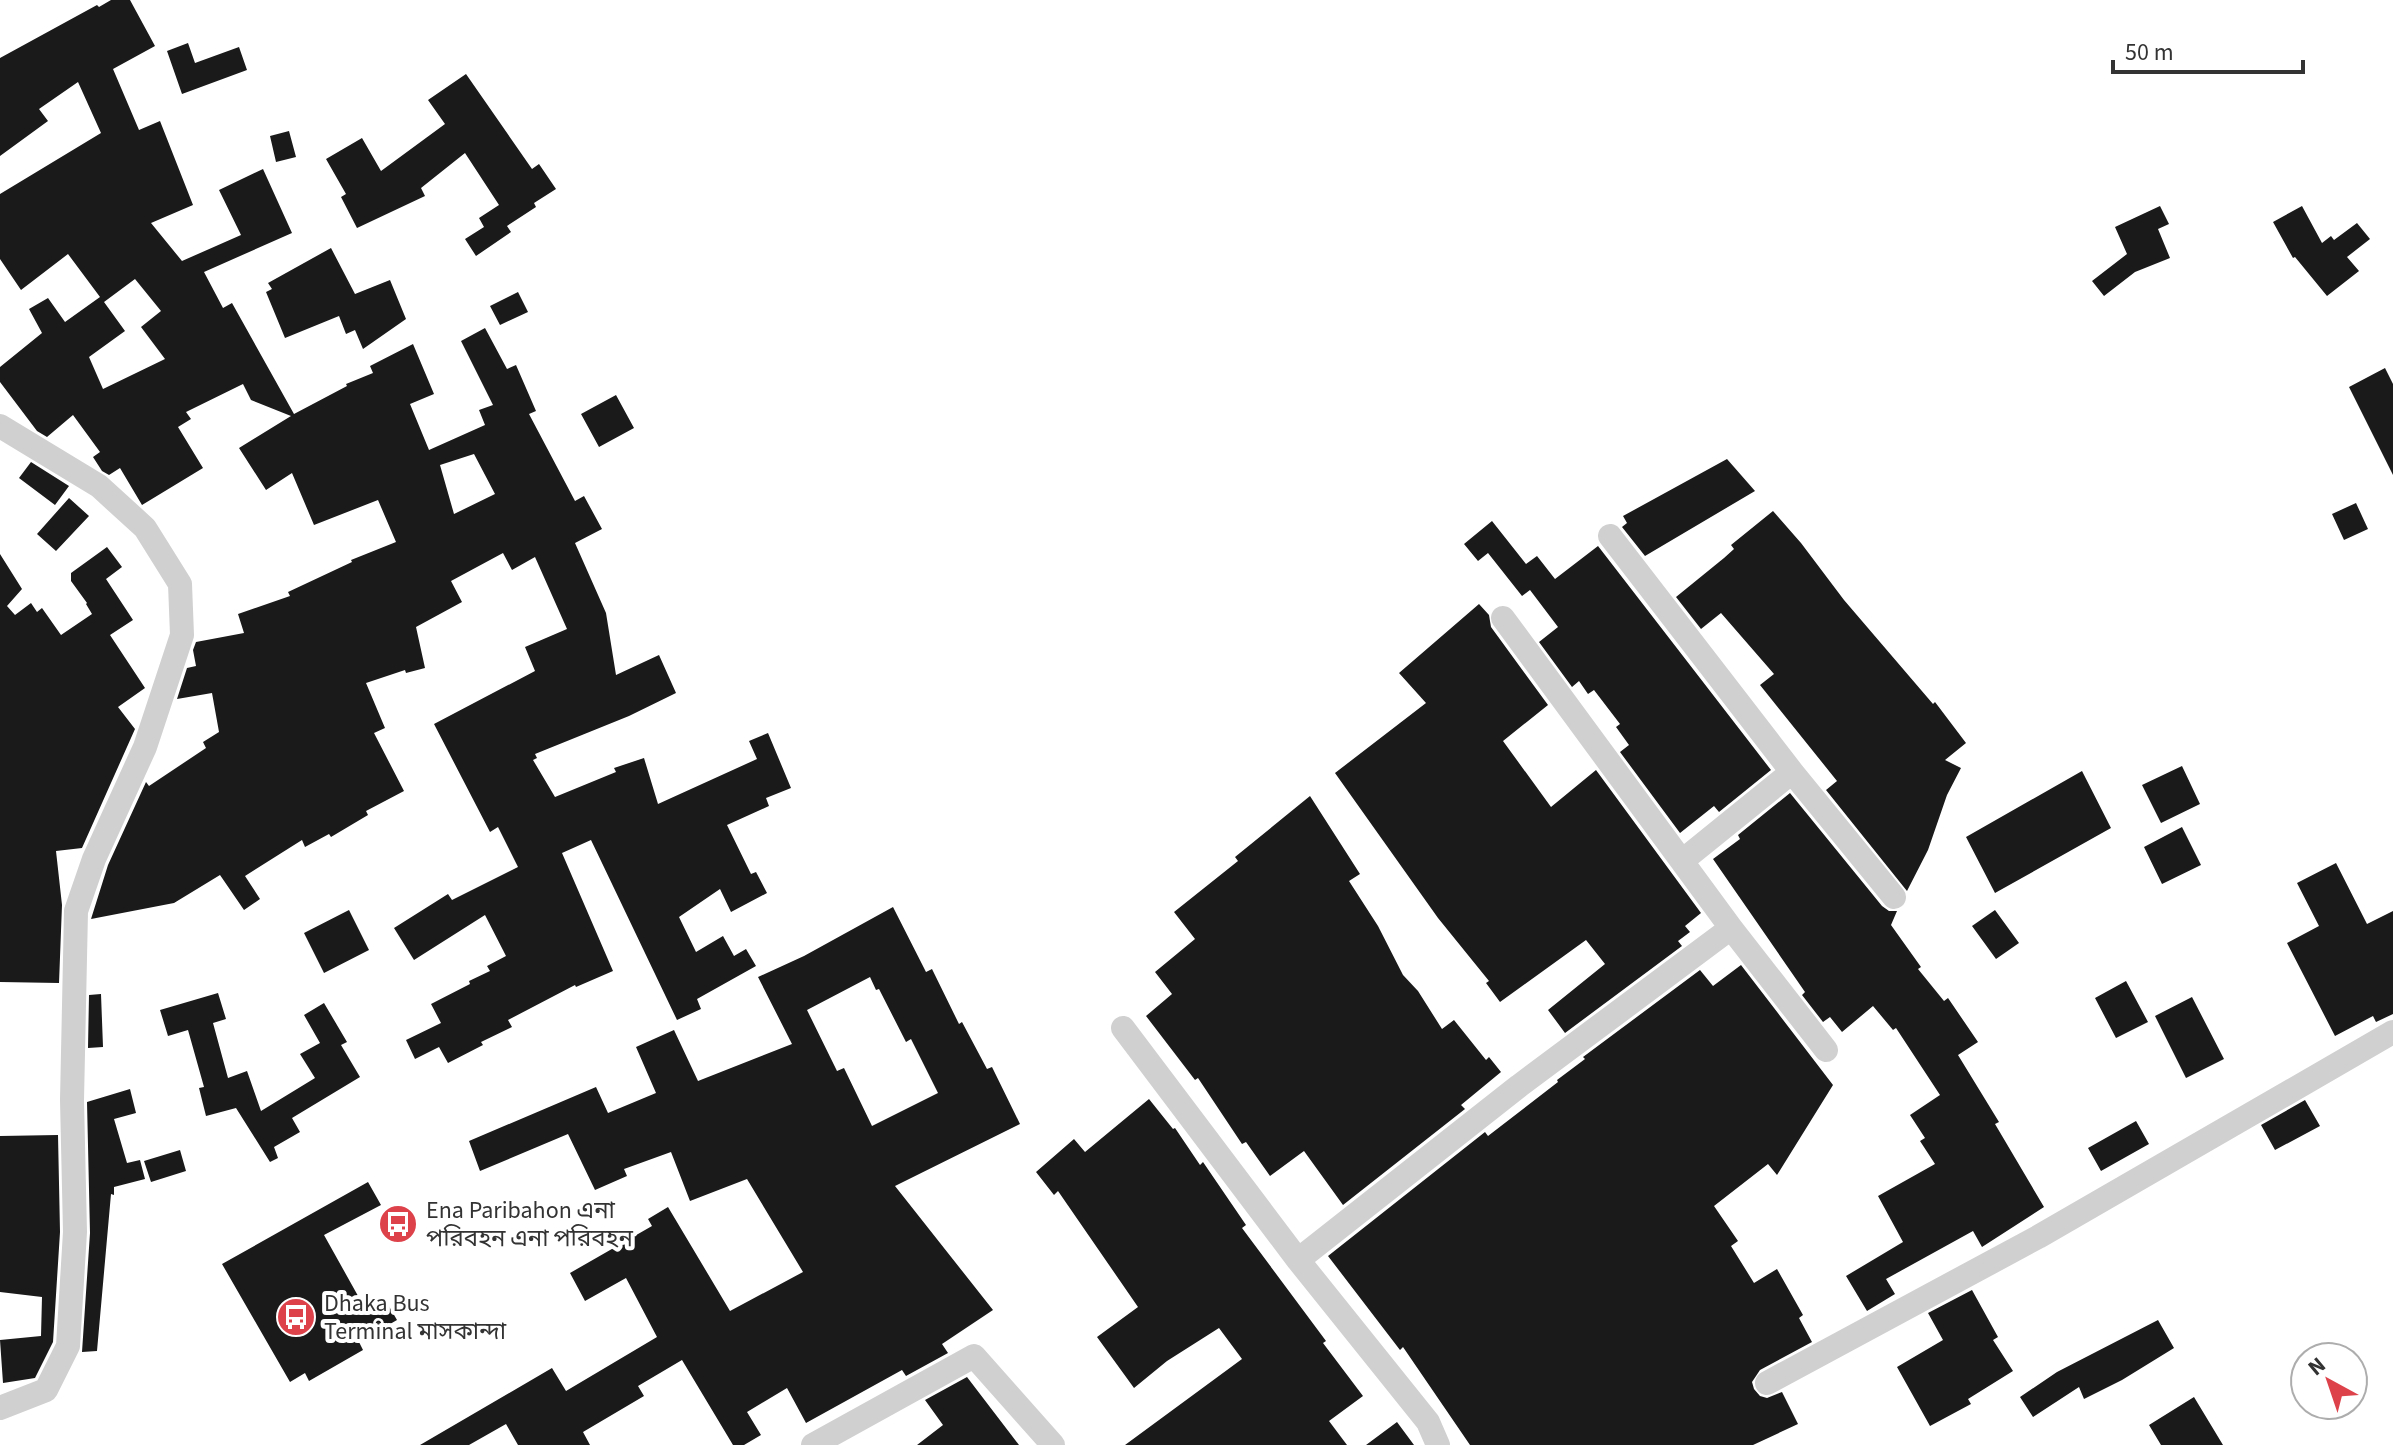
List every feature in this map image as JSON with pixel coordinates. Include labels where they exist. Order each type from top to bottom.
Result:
[{"type":"street","points":[[0,426],[99,486],[145,528],[180,584],[182,635],[145,747],[94,859],[76,911],[72,1100],[75,1232],[68,1346],[46,1390],[0,1408]]},
{"type":"street","points":[[1610,536],[1792,772],[1894,897]]},
{"type":"street","points":[[1503,618],[1731,928],[1826,1050]]},
{"type":"street","points":[[1682,861],[1792,772]]},
{"type":"street","points":[[1298,1260],[1519,1086],[1731,928]]},
{"type":"street","points":[[1123,1028],[1298,1260],[1428,1422],[1438,1445]]},
{"type":"street","points":[[1767,1383],[2038,1237],[2393,1032]]},
{"type":"street","points":[[813,1445],[974,1356],[1053,1445]]},
{"type":"building","points":[[111,0],[130,0],[155,46],[113,69],[139,130],[160,121],[193,205],[151,223],[182,261],[241,235],[219,190],[263,169],[292,233],[204,272],[223,308],[232,303],[294,414],[346,384],[373,373],[370,366],[413,344],[434,394],[410,404],[429,450],[485,425],[479,410],[493,405],[461,341],[485,328],[507,369],[516,365],[536,411],[529,414],[575,501],[584,496],[602,529],[575,543],[606,613],[616,675],[659,655],[676,693],[629,716],[535,754],[537,758],[533,760],[555,797],[616,772],[614,768],[644,758],[658,804],[757,759],[749,741],[768,733],[791,788],[766,798],[769,806],[727,825],[751,874],[756,872],[767,893],[731,912],[720,889],[679,917],[696,952],[723,936],[734,956],[746,949],[756,966],[697,999],[701,1009],[677,1020],[591,840],[562,853],[613,971],[575,985],[508,1020],[512,1027],[448,1063],[439,1047],[415,1059],[406,1040],[441,1023],[431,1004],[470,984],[469,981],[490,971],[487,966],[506,956],[485,915],[414,960],[394,928],[448,894],[452,900],[518,867],[498,827],[490,832],[434,724],[535,671],[525,647],[567,629],[535,557],[512,570],[503,553],[451,581],[462,602],[416,627],[425,668],[406,673],[405,670],[366,683],[385,728],[374,733],[404,791],[366,811],[368,815],[331,837],[329,834],[305,847],[302,840],[245,876],[260,899],[244,910],[220,875],[174,903],[91,919],[108,865],[146,782],[149,786],[206,748],[203,742],[219,732],[212,693],[177,699],[187,668],[196,666],[193,650],[196,642],[244,633],[238,614],[290,596],[288,592],[351,560],[396,542],[378,500],[314,525],[292,473],[266,490],[239,448],[291,416],[251,400],[243,384],[186,412],[191,419],[178,427],[203,468],[142,505],[120,468],[109,475],[102,471],[93,457],[100,452],[73,415],[47,437],[37,431],[0,382],[0,367],[42,333],[29,309],[48,298],[65,322],[100,297],[68,254],[21,290],[0,259],[0,194],[101,133],[78,82],[39,109],[48,121],[0,156],[0,58],[97,5],[99,7]],"holes":[[[135,279],[161,311],[141,327],[165,359],[103,389],[89,357],[125,331],[104,302]],[[474,454],[495,494],[454,514],[440,465]]]},
{"type":"building","points":[[188,43],[195,63],[239,47],[247,70],[182,94],[167,51]]},
{"type":"building","points":[[466,74],[532,169],[539,164],[556,189],[507,226],[511,232],[476,256],[465,239],[484,227],[479,218],[499,205],[465,153],[421,188],[425,196],[357,228],[341,197],[346,194],[326,159],[362,138],[381,171],[445,124],[428,100]]},
{"type":"building","points":[[289,131],[296,157],[276,162],[270,136]]},
{"type":"building","points":[[2160,206],[2169,224],[2158,229],[2170,258],[2135,272],[2104,296],[2092,281],[2127,254],[2115,227]]},
{"type":"building","points":[[2302,206],[2322,243],[2331,236],[2334,240],[2357,223],[2370,239],[2347,257],[2359,271],[2327,296],[2293,258],[2273,222]]},
{"type":"building","points":[[331,248],[355,294],[390,280],[406,319],[363,349],[355,330],[346,334],[339,316],[285,338],[266,292],[272,289],[268,283]]},
{"type":"building","points":[[518,292],[528,312],[500,325],[490,306]]},
{"type":"building","points":[[2385,368],[2393,384],[2393,475],[2349,387]]},
{"type":"building","points":[[616,395],[634,428],[599,447],[581,414]]},
{"type":"building","points":[[1727,459],[1755,491],[1645,556],[1622,527],[1627,523],[1623,516]]},
{"type":"building","points":[[31,462],[69,486],[55,505],[19,478]]},
{"type":"building","points":[[69,498],[89,516],[56,551],[37,534]]},
{"type":"building","points":[[2356,503],[2368,529],[2344,540],[2332,514]]},
{"type":"building","points":[[1773,511],[1966,743],[1945,760],[1961,768],[1947,795],[1928,850],[1907,891],[1826,790],[1837,781],[1760,685],[1774,674],[1721,613],[1701,629],[1676,597],[1724,558],[1734,549],[1731,545]]},
{"type":"building","points":[[1492,521],[1526,564],[1537,556],[1555,579],[1598,546],[1771,770],[1719,812],[1714,806],[1680,833],[1620,752],[1629,745],[1616,727],[1620,724],[1594,690],[1588,694],[1579,681],[1572,687],[1539,642],[1558,627],[1530,590],[1522,596],[1488,553],[1478,561],[1464,544]]},
{"type":"building","points":[[107,547],[122,567],[106,579],[133,620],[110,635],[145,688],[118,707],[135,729],[82,848],[56,851],[62,905],[59,983],[0,982],[0,554],[22,589],[7,606],[15,615],[31,603],[37,612],[42,608],[61,635],[92,614],[71,581],[71,573]]},
{"type":"building","points":[[1479,604],[1489,615],[1491,627],[1548,705],[1503,741],[1551,807],[1596,770],[1701,913],[1685,926],[1690,932],[1678,941],[1682,946],[1565,1033],[1548,1010],[1605,964],[1586,940],[1500,1002],[1486,983],[1489,981],[1438,918],[1335,773],[1426,703],[1399,673]]},
{"type":"building","points":[[2182,766],[2200,804],[2161,823],[2142,785]]},
{"type":"building","points":[[2082,771],[2111,828],[1995,893],[1966,837]]},
{"type":"building","points":[[1790,793],[1882,906],[1889,911],[1897,911],[1891,925],[1921,967],[1918,969],[1944,1001],[1948,998],[1978,1042],[1958,1055],[1999,1122],[1995,1124],[2044,1207],[1982,1247],[1973,1231],[1886,1279],[1895,1294],[1867,1311],[1846,1276],[1903,1242],[1878,1196],[1935,1164],[1920,1141],[1925,1138],[1910,1115],[1940,1095],[1896,1028],[1893,1030],[1873,1006],[1842,1032],[1830,1017],[1823,1022],[1713,859]]},
{"type":"building","points":[[1310,796],[1360,874],[1349,881],[1378,926],[1403,975],[1418,991],[1442,1029],[1454,1020],[1486,1060],[1489,1057],[1501,1072],[1461,1105],[1465,1109],[1343,1205],[1304,1151],[1270,1176],[1246,1142],[1242,1144],[1198,1078],[1195,1080],[1146,1016],[1172,994],[1155,972],[1195,939],[1174,912],[1238,861],[1235,857]]},
{"type":"building","points":[[2182,827],[2201,865],[2162,884],[2144,847]]},
{"type":"building","points":[[2336,863],[2367,924],[2393,911],[2393,1014],[2376,1022],[2373,1016],[2335,1036],[2287,943],[2319,926],[2297,883]]},
{"type":"building","points":[[893,907],[926,972],[932,969],[959,1024],[962,1022],[987,1069],[992,1067],[1020,1124],[895,1186],[993,1310],[942,1344],[948,1353],[906,1376],[902,1370],[806,1423],[787,1388],[747,1412],[761,1435],[744,1445],[733,1445],[682,1360],[638,1386],[644,1396],[583,1432],[590,1445],[518,1445],[506,1424],[469,1445],[420,1445],[552,1368],[566,1391],[657,1337],[626,1278],[585,1301],[570,1273],[652,1226],[648,1219],[668,1207],[730,1311],[803,1272],[747,1179],[690,1201],[671,1152],[624,1169],[627,1176],[595,1190],[568,1134],[480,1171],[469,1141],[596,1087],[608,1113],[656,1093],[636,1047],[674,1030],[698,1081],[792,1044],[758,977],[804,956]],"holes":[[[870,977],[876,990],[879,989],[906,1042],[911,1039],[938,1093],[872,1126],[844,1068],[837,1071],[807,1010]]]},
{"type":"building","points":[[349,910],[369,950],[324,973],[304,933]]},
{"type":"building","points":[[1995,910],[2019,943],[1996,959],[1972,926]]},
{"type":"building","points":[[1741,965],[1833,1085],[1777,1175],[1768,1164],[1714,1206],[1738,1241],[1731,1246],[1754,1283],[1777,1269],[1803,1315],[1799,1318],[1812,1342],[1760,1370],[1752,1382],[1760,1396],[1767,1398],[1782,1392],[1798,1424],[1753,1445],[1470,1445],[1403,1347],[1400,1350],[1328,1256],[1485,1132],[1488,1136],[1558,1082],[1585,1059],[1583,1057],[1700,970],[1713,986]]},
{"type":"building","points":[[2126,981],[2148,1022],[2116,1038],[2095,998]]},
{"type":"building","points":[[218,993],[226,1019],[213,1023],[228,1078],[247,1071],[261,1111],[315,1078],[300,1054],[320,1043],[304,1015],[324,1003],[347,1042],[341,1045],[360,1077],[292,1118],[300,1132],[274,1147],[278,1158],[270,1162],[236,1108],[206,1116],[199,1088],[204,1087],[188,1030],[168,1036],[160,1010]]},
{"type":"building","points":[[101,994],[103,1047],[88,1048],[89,995]]},
{"type":"building","points":[[2192,997],[2224,1059],[2186,1078],[2155,1016]]},
{"type":"building","points":[[130,1089],[136,1113],[114,1119],[127,1163],[140,1160],[145,1179],[114,1187],[114,1195],[111,1194],[97,1351],[82,1352],[90,1233],[87,1102]]},
{"type":"building","points":[[1149,1099],[1175,1128],[1200,1165],[1203,1162],[1246,1225],[1242,1228],[1363,1396],[1329,1421],[1347,1445],[1125,1445],[1242,1359],[1219,1328],[1167,1361],[1134,1388],[1097,1337],[1138,1307],[1058,1191],[1054,1195],[1036,1172],[1074,1139],[1085,1152]]},
{"type":"building","points":[[2305,1100],[2320,1126],[2275,1150],[2261,1125]]},
{"type":"building","points":[[2136,1121],[2149,1144],[2101,1171],[2088,1148]]},
{"type":"building","points":[[58,1135],[60,1232],[53,1342],[35,1378],[3,1383],[0,1340],[41,1336],[42,1297],[0,1292],[0,1136]]},
{"type":"building","points":[[180,1150],[186,1171],[151,1182],[144,1161]]},
{"type":"building","points":[[368,1182],[381,1205],[324,1235],[367,1312],[386,1301],[397,1320],[359,1342],[363,1350],[309,1381],[305,1373],[290,1382],[222,1264]]},
{"type":"building","points":[[1972,1290],[1998,1337],[1993,1340],[2013,1371],[1968,1399],[1971,1404],[1930,1426],[1897,1367],[1943,1340],[1928,1313]]},
{"type":"building","points":[[2158,1320],[2174,1348],[2084,1399],[2079,1387],[2033,1417],[2020,1397],[2057,1372]]},
{"type":"building","points":[[967,1377],[1019,1445],[917,1445],[943,1425],[925,1400]]},
{"type":"building","points":[[2194,1397],[2223,1445],[2161,1445],[2149,1425]]},
{"type":"building","points":[[1397,1422],[1414,1445],[1366,1445]]},
{"type":"place","name":"Ena Paribahon এনা পরিবহন এনা পরিবহন","points":[[398,1224]]},
{"type":"place","name":"Dhaka Bus Terminal মাসকান্দা","points":[[296,1317]]}]
